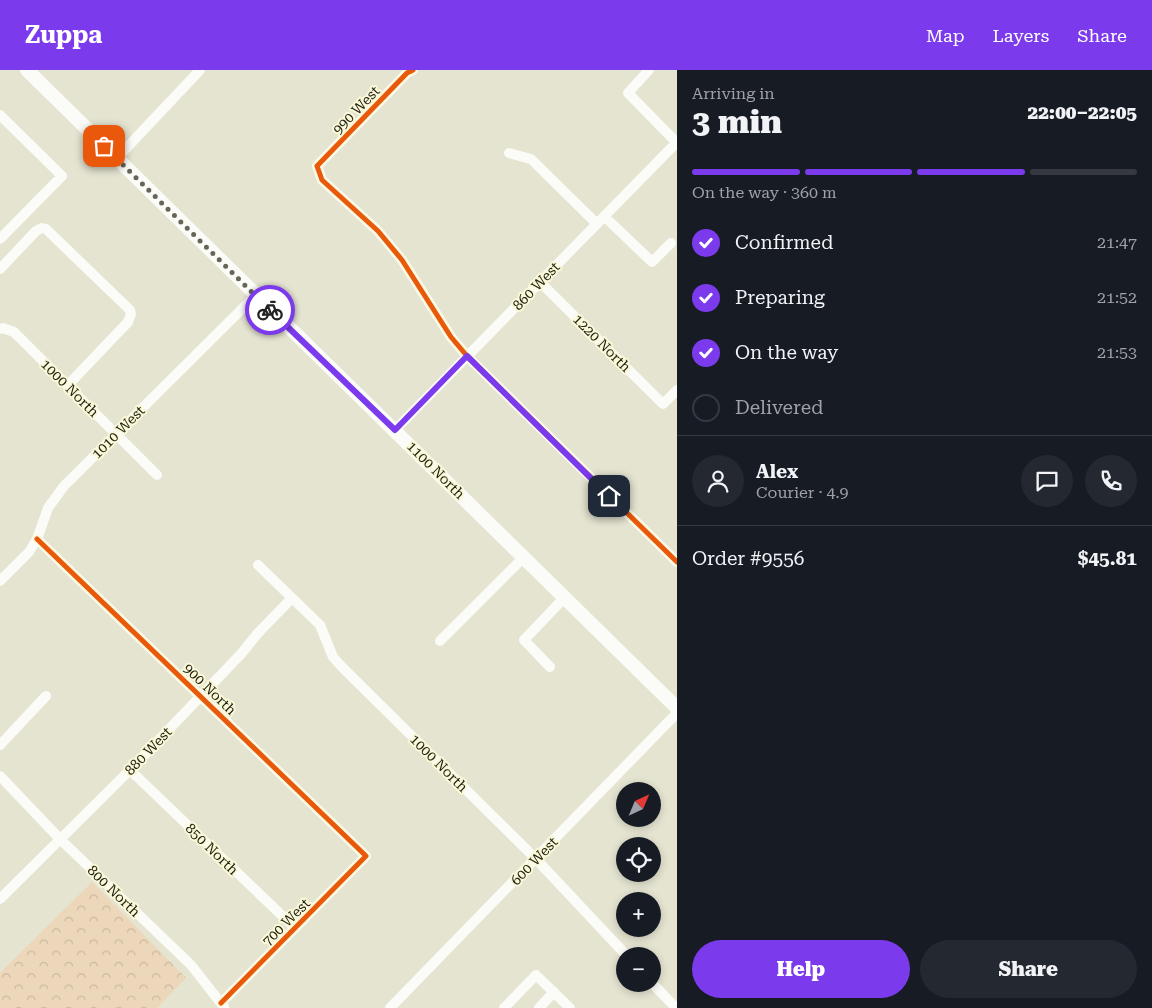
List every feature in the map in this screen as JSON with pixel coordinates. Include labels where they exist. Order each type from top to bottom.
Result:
[{"type":"main road","name":"1100 North","points":[[27,70],[677,708]]},
{"type":"street","points":[[117,158],[200,70]]},
{"type":"street","name":"990 West","points":[[413,70],[407,73],[317,166],[322,180],[378,231],[402,260],[451,337],[467,356]]},
{"type":"street","points":[[649,70],[628,93],[677,142]]},
{"type":"street","points":[[0,115],[62,176],[0,238]]},
{"type":"street","name":"860 West","points":[[395,430],[677,142]]},
{"type":"street","points":[[509,153],[531,159],[652,262],[671,243]]},
{"type":"street","points":[[0,269],[36,232],[42,228],[46,229],[130,310],[132,314],[128,322],[68,385]]},
{"type":"street","name":"1220 North","points":[[540,282],[663,404],[677,390]]},
{"type":"street","name":"1010 West","points":[[0,581],[29,552],[37,539],[48,508],[64,486],[256,295]]},
{"type":"street","name":"1000 North","points":[[0,329],[3,328],[14,332],[157,475]]},
{"type":"street","points":[[467,356],[677,562]]},
{"type":"street","name":"900 North","points":[[37,539],[366,856]]},
{"type":"street","points":[[440,641],[524,557]]},
{"type":"street","name":"1000 North","points":[[258,565],[320,625],[333,657],[340,666],[536,859],[619,947]]},
{"type":"street","points":[[550,667],[524,640],[564,597]]},
{"type":"street","name":"880 West","points":[[0,899],[130,770],[292,598]]},
{"type":"street","points":[[0,745],[46,696]]},
{"type":"street","name":"600 West","points":[[390,1008],[677,713]]},
{"type":"street","name":"850 North","points":[[130,770],[295,928]]},
{"type":"street","name":"800 North","points":[[0,776],[60,839],[191,965],[222,1006]]},
{"type":"street","name":"700 West","points":[[222,1006],[366,856]]},
{"type":"street","points":[[504,1008],[536,975],[570,1008]]},
{"type":"street","points":[[539,1008],[554,992]]},
{"type":"street","points":[[661,992],[676,1008]]},
{"type":"green space","points":[[92,882],[186,978],[157,1008],[0,1008],[0,973]]},
{"type":"cycle path","points":[[413,70],[407,73],[317,166],[322,180],[378,231],[402,260],[451,337],[467,356],[677,562]]},
{"type":"cycle path","points":[[37,539],[366,856],[221,1003]]},
{"type":"way so far","points":[[104,146],[270,310]]},
{"type":"route","points":[[270,310],[395,430],[467,356],[609,496]]}]
